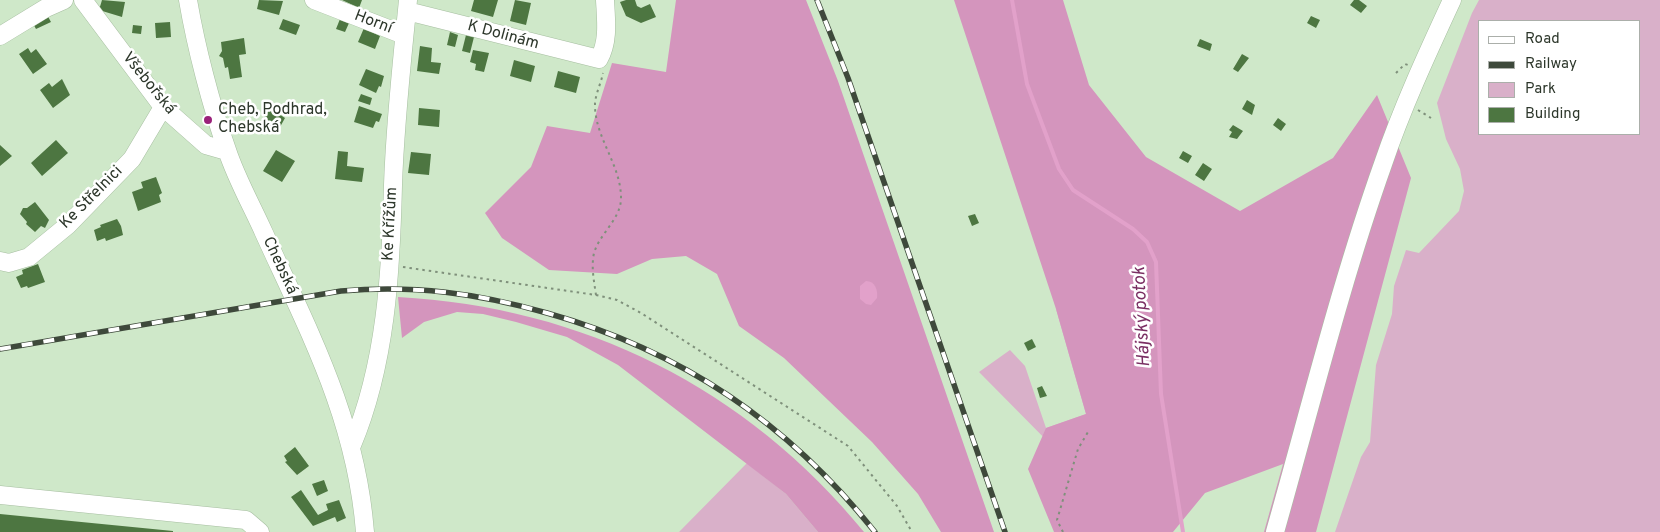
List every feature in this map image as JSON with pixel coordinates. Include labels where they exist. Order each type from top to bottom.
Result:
[{"type":"street","points":[[0,36],[46,8],[64,0]]},
{"type":"street","name":"Všebořská","points":[[83,0],[163,107],[206,145],[227,151]]},
{"type":"street","name":"Chebská","points":[[188,0],[192,24],[227,151],[310,332],[343,415],[359,474],[365,532]]},
{"type":"street","name":"Horní","points":[[314,0],[404,35]]},
{"type":"street","points":[[600,58],[606,37],[605,0]]},
{"type":"street","points":[[1274,532],[1338,304],[1382,165],[1420,69],[1452,0]]},
{"type":"street","name":"Ke Křížům","points":[[352,445],[363,418],[374,378],[389,265],[407,5]]},
{"type":"street","name":"K Dolinám","points":[[407,5],[600,58]]},
{"type":"street","name":"Ke Střelnici","points":[[0,261],[9,263],[29,256],[68,224],[132,159],[163,107]]},
{"type":"street","points":[[0,495],[246,520],[260,532]]},
{"type":"path","points":[[596,295],[592,267],[594,254],[613,222],[621,201],[617,173],[597,123],[596,99],[604,68],[600,58]]},
{"type":"path","points":[[389,265],[596,295],[617,300],[641,312],[848,446],[897,506],[912,532]]},
{"type":"path","points":[[1063,532],[1057,520],[1078,449],[1088,432]]},
{"type":"green space","points":[[1479,0],[1660,0],[1660,532],[1335,532],[1361,457],[1370,442],[1376,365],[1392,314],[1394,286],[1406,250],[1419,253],[1459,211],[1464,191],[1460,169],[1446,139],[1437,103],[1472,13]]},
{"type":"green space","points":[[1056,309],[1122,371],[1066,460],[979,372],[1010,350],[1025,366],[1046,428],[1086,414]]},
{"type":"green space","points":[[747,463],[786,494],[818,532],[679,532]]},
{"type":"shaded area","points":[[676,0],[806,0],[838,81],[994,532],[941,532],[918,494],[872,442],[784,358],[739,326],[717,274],[686,256],[652,259],[617,274],[549,270],[502,238],[485,213],[531,167],[547,126],[590,133],[612,63],[666,72]]},
{"type":"shaded area","points":[[954,0],[1063,0],[1089,85],[1146,157],[1240,211],[1333,158],[1377,95],[1411,178],[1316,532],[1264,532],[1283,464],[1205,493],[1173,532],[1054,532],[1028,469],[1046,428],[1086,414],[1056,309]]},
{"type":"shaded area","points":[[866,281],[874,284],[877,292],[877,298],[871,305],[866,304],[860,299],[860,286]]},
{"type":"shaded area","points":[[398,297],[466,304],[532,318],[596,338],[656,364],[714,397],[768,436],[818,481],[864,532],[818,532],[786,494],[618,365],[567,337],[483,314],[457,312],[424,322],[402,338]]},
{"type":"building","points":[[102,0],[125,2],[122,17],[99,10]]},
{"type":"building","points":[[259,0],[283,1],[279,15],[257,9]]},
{"type":"building","points":[[342,0],[362,0],[359,8]]},
{"type":"building","points":[[474,0],[498,0],[493,17],[471,11]]},
{"type":"building","points":[[515,0],[531,3],[526,25],[510,21]]},
{"type":"building","points":[[635,0],[637,6],[641,8],[650,4],[656,17],[641,23],[626,16],[620,2]]},
{"type":"building","points":[[1354,0],[1359,0],[1367,6],[1361,13],[1350,5]]},
{"type":"building","points":[[45,11],[51,22],[36,29],[30,18]]},
{"type":"building","points":[[1311,16],[1320,20],[1316,28],[1307,23]]},
{"type":"building","points":[[283,19],[300,25],[296,35],[279,29]]},
{"type":"building","points":[[340,19],[349,23],[345,32],[336,29]]},
{"type":"building","points":[[170,22],[171,37],[156,38],[155,23]]},
{"type":"building","points":[[133,25],[142,26],[141,34],[132,33]]},
{"type":"building","points":[[364,28],[380,36],[375,49],[358,42]]},
{"type":"building","points":[[450,32],[458,35],[455,47],[447,45]]},
{"type":"building","points":[[466,35],[474,37],[470,53],[462,51]]},
{"type":"building","points":[[244,38],[246,54],[239,55],[242,77],[230,79],[228,67],[225,68],[223,58],[219,56],[222,51],[221,42]]},
{"type":"building","points":[[1200,39],[1212,44],[1210,51],[1197,46]]},
{"type":"building","points":[[420,46],[432,48],[431,62],[441,63],[439,74],[417,71]]},
{"type":"building","points":[[28,48],[31,53],[36,49],[47,64],[33,74],[19,54]]},
{"type":"building","points":[[473,50],[489,53],[484,72],[475,70],[476,64],[470,62]]},
{"type":"building","points":[[1242,54],[1249,58],[1238,72],[1233,69]]},
{"type":"building","points":[[514,60],[535,66],[531,82],[510,76]]},
{"type":"building","points":[[366,69],[384,76],[381,87],[379,86],[376,93],[359,85]]},
{"type":"building","points":[[558,71],[580,77],[576,93],[554,87]]},
{"type":"building","points":[[62,79],[70,95],[53,108],[40,90],[49,83],[52,87]]},
{"type":"building","points":[[361,94],[372,98],[370,105],[358,101]]},
{"type":"building","points":[[1247,100],[1255,105],[1252,115],[1242,109]]},
{"type":"building","points":[[359,106],[382,114],[379,122],[376,121],[373,128],[354,122]]},
{"type":"building","points":[[419,108],[440,110],[439,127],[418,125]]},
{"type":"building","points":[[269,109],[281,112],[279,114],[285,118],[280,127],[276,125],[273,130],[261,123]]},
{"type":"building","points":[[1278,118],[1286,124],[1281,131],[1273,125]]},
{"type":"building","points":[[1233,125],[1243,131],[1237,139],[1229,137],[1232,132],[1229,130]]},
{"type":"building","points":[[56,140],[68,153],[42,176],[31,163]]},
{"type":"building","points":[[0,145],[12,156],[0,166]]},
{"type":"building","points":[[276,150],[295,161],[282,182],[263,171]]},
{"type":"building","points":[[338,151],[348,152],[347,166],[364,168],[362,182],[335,179]]},
{"type":"building","points":[[1183,151],[1192,156],[1188,163],[1179,158]]},
{"type":"building","points":[[411,152],[431,154],[429,175],[408,173]]},
{"type":"building","points":[[1203,163],[1212,169],[1204,181],[1195,175]]},
{"type":"building","points":[[156,177],[162,193],[159,195],[161,202],[138,211],[132,192],[143,188],[141,182]]},
{"type":"building","points":[[35,202],[49,220],[45,228],[41,226],[35,232],[26,224],[27,222],[20,214],[23,208],[27,208]]},
{"type":"building","points":[[975,214],[979,223],[972,226],[968,216]]},
{"type":"building","points":[[117,219],[123,235],[106,241],[105,238],[97,241],[94,230],[101,227],[100,225]]},
{"type":"building","points":[[38,264],[45,282],[28,288],[27,286],[21,288],[16,277],[23,274],[22,270]]},
{"type":"building","points":[[1032,339],[1036,347],[1028,351],[1024,343]]},
{"type":"building","points":[[1042,386],[1047,396],[1040,398],[1037,388]]},
{"type":"building","points":[[295,447],[309,466],[297,475],[285,462],[287,461],[284,456]]},
{"type":"building","points":[[324,480],[328,491],[317,496],[312,484]]},
{"type":"building","points":[[301,490],[318,515],[328,510],[326,504],[339,500],[346,518],[337,522],[335,517],[313,526],[291,497]]},
{"type":"building","points":[[0,514],[173,531],[173,532],[0,532]]},
{"type":"waterway","name":"Hájský potok","points":[[1012,0],[1027,84],[1059,169],[1073,190],[1133,229],[1147,242],[1156,262],[1161,394],[1183,532]]},
{"type":"railway","points":[[817,0],[848,78],[1005,532]]},
{"type":"railway","points":[[0,349],[341,291],[368,289],[420,290],[495,300],[547,313],[596,329],[643,348],[687,370],[729,396],[769,425],[806,457],[875,532]]},
{"type":"place","name":"Cheb, Podhrad, Chebská","points":[[208,120]]}]
